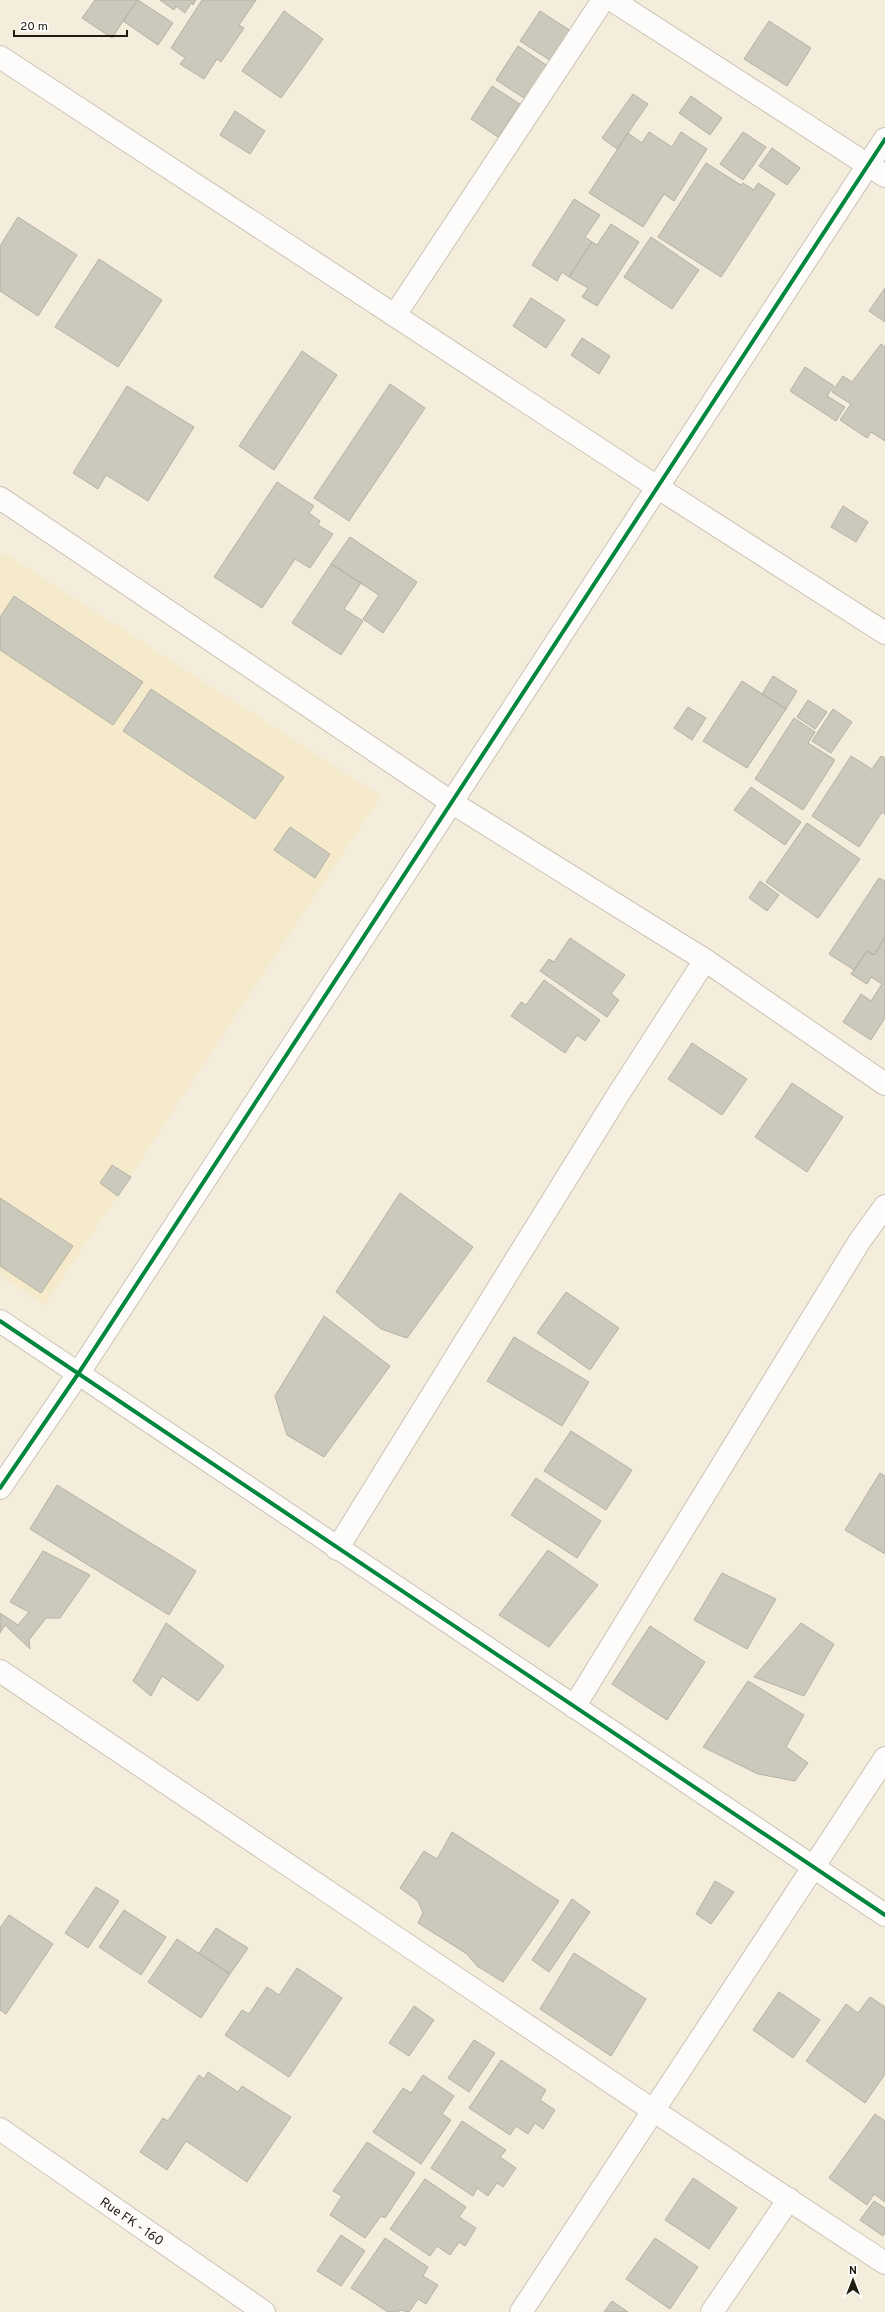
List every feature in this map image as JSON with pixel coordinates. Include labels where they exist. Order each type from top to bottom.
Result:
[{"type":"street","points":[[395,315],[603,0]]},
{"type":"street","points":[[612,0],[876,170]]},
{"type":"street","points":[[0,57],[657,487],[885,633]]},
{"type":"street","points":[[0,1488],[78,1374],[657,487],[876,170],[885,138]]},
{"type":"street","points":[[1,500],[451,802],[705,960],[885,1084]]},
{"type":"street","points":[[338,1549],[612,1105],[705,960]]},
{"type":"street","points":[[574,1707],[859,1242],[885,1206]]},
{"type":"street","points":[[0,1321],[885,1915]]},
{"type":"street","points":[[0,1671],[654,2111],[885,2263]]},
{"type":"street","points":[[521,2312],[885,1758]]},
{"type":"street","name":"Rue FK - 160","points":[[0,2129],[264,2312]]},
{"type":"street","points":[[712,2312],[789,2199]]},
{"type":"shaded area","points":[[3,552],[381,796],[45,1305],[0,1276],[0,556]]},
{"type":"building","points":[[95,0],[137,0],[112,38],[82,18]]},
{"type":"building","points":[[138,0],[173,23],[158,45],[123,21]]},
{"type":"building","points":[[160,0],[196,0],[193,5],[191,3],[185,13],[176,6],[174,10]]},
{"type":"building","points":[[202,0],[256,0],[239,25],[244,28],[221,62],[217,59],[204,79],[180,64],[185,58],[171,48]]},
{"type":"building","points":[[284,11],[323,39],[281,98],[242,71]]},
{"type":"building","points":[[540,11],[571,31],[551,61],[520,41]]},
{"type":"building","points":[[769,21],[811,48],[787,86],[744,59]]},
{"type":"building","points":[[518,46],[549,67],[527,100],[496,80]]},
{"type":"building","points":[[492,86],[520,104],[498,137],[471,119]]},
{"type":"building","points":[[633,94],[648,104],[617,149],[602,138]]},
{"type":"building","points":[[691,96],[722,118],[710,135],[679,113]]},
{"type":"building","points":[[235,111],[265,131],[250,154],[220,135]]},
{"type":"building","points":[[649,132],[672,147],[681,132],[707,149],[674,201],[664,194],[643,227],[589,193],[628,133],[642,143]]},
{"type":"building","points":[[743,132],[766,147],[743,180],[720,164]]},
{"type":"building","points":[[772,148],[800,168],[787,185],[759,166]]},
{"type":"building","points":[[706,163],[741,185],[743,183],[754,190],[758,183],[775,194],[721,277],[658,237]]},
{"type":"building","points":[[574,199],[600,215],[585,237],[592,242],[569,277],[562,272],[557,281],[532,265]]},
{"type":"building","points":[[18,217],[77,255],[38,316],[0,291],[0,246]]},
{"type":"building","points":[[611,224],[639,242],[597,306],[582,297],[588,288],[569,277],[592,242],[597,245]]},
{"type":"building","points":[[651,237],[699,270],[672,309],[624,277]]},
{"type":"building","points":[[99,259],[162,300],[118,367],[55,327]]},
{"type":"building","points":[[885,288],[885,322],[869,311]]},
{"type":"building","points":[[531,298],[565,320],[546,348],[513,326]]},
{"type":"building","points":[[582,338],[610,356],[599,374],[571,355]]},
{"type":"building","points":[[881,344],[885,347],[885,441],[871,432],[867,438],[840,420],[851,404],[832,392],[843,376],[852,382]]},
{"type":"building","points":[[302,351],[337,375],[274,470],[239,446]]},
{"type":"building","points":[[805,367],[834,386],[827,396],[845,407],[836,421],[790,391]]},
{"type":"building","points":[[390,384],[425,408],[349,521],[314,498]]},
{"type":"building","points":[[127,386],[194,427],[148,501],[106,475],[98,489],[73,473]]},
{"type":"building","points":[[277,482],[314,506],[309,513],[320,521],[318,525],[333,534],[310,568],[295,559],[262,608],[214,577]]},
{"type":"building","points":[[843,506],[868,522],[856,542],[831,527]]},
{"type":"building","points":[[350,537],[417,582],[383,633],[363,619],[379,595],[331,564]]},
{"type":"building","points":[[331,564],[361,583],[344,609],[363,621],[341,655],[292,623]]},
{"type":"building","points":[[14,596],[143,682],[113,725],[0,650],[0,617]]},
{"type":"building","points":[[773,676],[797,691],[786,709],[762,694]]},
{"type":"building","points":[[742,681],[786,709],[747,768],[703,741]]},
{"type":"building","points":[[151,689],[284,777],[255,819],[123,731]]},
{"type":"building","points":[[808,700],[827,712],[815,729],[797,717]]},
{"type":"building","points":[[688,707],[706,718],[692,740],[674,728]]},
{"type":"building","points":[[833,709],[852,722],[831,753],[812,741]]},
{"type":"building","points":[[794,718],[815,732],[808,743],[835,760],[803,810],[755,779]]},
{"type":"building","points":[[851,756],[872,769],[881,756],[885,758],[885,814],[882,812],[859,847],[812,816]]},
{"type":"building","points":[[751,787],[801,822],[785,845],[734,810]]},
{"type":"building","points":[[807,823],[860,859],[818,918],[766,882]]},
{"type":"building","points":[[290,827],[330,854],[315,878],[274,850]]},
{"type":"building","points":[[879,878],[885,881],[885,937],[874,955],[867,951],[854,970],[829,954]]},
{"type":"building","points":[[760,881],[779,895],[767,911],[749,898]]},
{"type":"building","points":[[885,937],[885,1018],[871,1040],[843,1022],[861,994],[871,1001],[882,984],[871,977],[867,984],[851,974],[867,951],[874,955]]},
{"type":"building","points":[[570,938],[625,975],[611,994],[619,1000],[607,1017],[540,971],[549,959],[554,962]]},
{"type":"building","points":[[544,980],[600,1020],[585,1041],[577,1035],[565,1053],[511,1016],[521,1002],[526,1005]]},
{"type":"building","points":[[692,1043],[747,1079],[722,1115],[668,1079]]},
{"type":"building","points":[[792,1083],[843,1117],[807,1172],[755,1137]]},
{"type":"building","points":[[112,1165],[131,1177],[118,1196],[100,1183]]},
{"type":"building","points":[[400,1193],[473,1247],[407,1338],[381,1329],[336,1292]]},
{"type":"building","points":[[0,1198],[73,1246],[41,1293],[0,1266]]},
{"type":"building","points":[[566,1292],[619,1328],[590,1370],[537,1333]]},
{"type":"building","points":[[324,1316],[390,1366],[324,1457],[287,1435],[275,1396]]},
{"type":"building","points":[[514,1337],[589,1382],[562,1426],[487,1381]]},
{"type":"building","points":[[571,1431],[632,1470],[606,1510],[544,1471]]},
{"type":"building","points":[[880,1473],[885,1476],[885,1554],[845,1530]]},
{"type":"building","points":[[536,1478],[601,1521],[577,1558],[511,1515]]},
{"type":"building","points":[[57,1485],[196,1571],[169,1615],[30,1529]]},
{"type":"building","points":[[548,1550],[598,1585],[549,1647],[499,1615]]},
{"type":"building","points":[[43,1551],[90,1575],[60,1618],[46,1618],[29,1640],[30,1649],[5,1625],[0,1633],[0,1613],[18,1625],[29,1612],[10,1602]]},
{"type":"building","points":[[722,1573],[776,1599],[747,1649],[694,1620]]},
{"type":"building","points":[[166,1623],[224,1666],[198,1701],[162,1676],[151,1696],[133,1681]]},
{"type":"building","points":[[801,1623],[834,1644],[804,1696],[754,1677]]},
{"type":"building","points":[[650,1626],[705,1662],[667,1720],[612,1684]]},
{"type":"building","points":[[748,1681],[804,1715],[786,1747],[808,1763],[795,1781],[758,1774],[703,1747]]},
{"type":"building","points":[[452,1832],[559,1901],[503,1982],[477,1966],[467,1954],[418,1923],[423,1913],[418,1901],[400,1888],[424,1851],[437,1859]]},
{"type":"building","points":[[715,1881],[734,1892],[711,1924],[696,1914]]},
{"type":"building","points":[[96,1887],[119,1901],[88,1948],[65,1933]]},
{"type":"building","points":[[572,1899],[590,1912],[549,1972],[532,1960]]},
{"type":"building","points":[[124,1910],[166,1937],[141,1975],[99,1947]]},
{"type":"building","points":[[9,1915],[53,1944],[6,2014],[0,2010],[0,1928]]},
{"type":"building","points":[[216,1928],[248,1948],[230,1974],[199,1953]]},
{"type":"building","points":[[177,1939],[230,1974],[201,2018],[148,1982]]},
{"type":"building","points":[[574,1953],[646,1999],[611,2056],[540,2009]]},
{"type":"building","points":[[297,1968],[342,1998],[289,2077],[225,2035],[242,2010],[249,2014],[267,1987],[279,1995]]},
{"type":"building","points":[[779,1992],[820,2020],[793,2058],[753,2030]]},
{"type":"building","points":[[870,1997],[885,2007],[885,2074],[865,2103],[806,2061],[846,2004],[858,2013]]},
{"type":"building","points":[[414,2006],[434,2020],[409,2056],[389,2043]]},
{"type":"building","points":[[474,2040],[495,2053],[469,2092],[448,2078]]},
{"type":"building","points":[[501,2060],[546,2090],[540,2100],[555,2110],[543,2129],[535,2123],[528,2134],[516,2126],[510,2135],[469,2108]]},
{"type":"building","points":[[208,2072],[238,2092],[242,2086],[291,2117],[247,2182],[186,2141],[167,2170],[140,2152],[163,2118],[168,2121],[199,2075],[204,2079]]},
{"type":"building","points":[[423,2075],[454,2096],[442,2114],[451,2120],[421,2164],[373,2132],[403,2088],[411,2093]]},
{"type":"building","points":[[875,2114],[885,2121],[885,2202],[874,2194],[867,2205],[829,2178]]},
{"type":"building","points":[[462,2121],[506,2150],[500,2157],[516,2168],[503,2187],[497,2183],[488,2196],[477,2188],[473,2196],[431,2168]]},
{"type":"building","points":[[367,2142],[415,2173],[385,2218],[381,2216],[365,2238],[330,2215],[342,2196],[333,2191]]},
{"type":"building","points":[[693,2178],[737,2208],[709,2249],[665,2220]]},
{"type":"building","points":[[425,2179],[466,2207],[459,2217],[476,2228],[465,2246],[459,2242],[450,2255],[437,2246],[430,2256],[390,2229]]},
{"type":"building","points":[[874,2201],[885,2208],[885,2233],[883,2236],[860,2220]]},
{"type":"building","points":[[341,2235],[365,2251],[341,2286],[317,2271]]},
{"type":"building","points":[[385,2238],[428,2267],[423,2276],[438,2285],[426,2304],[418,2299],[409,2312],[400,2310],[398,2312],[388,2312],[351,2288]]},
{"type":"building","points":[[655,2238],[698,2267],[670,2309],[626,2279]]},
{"type":"building","points":[[612,2301],[628,2312],[604,2312]]},
{"type":"cycle path","points":[[0,1488],[78,1374],[885,139]]},
{"type":"cycle path","points":[[0,1321],[885,1915]]}]
